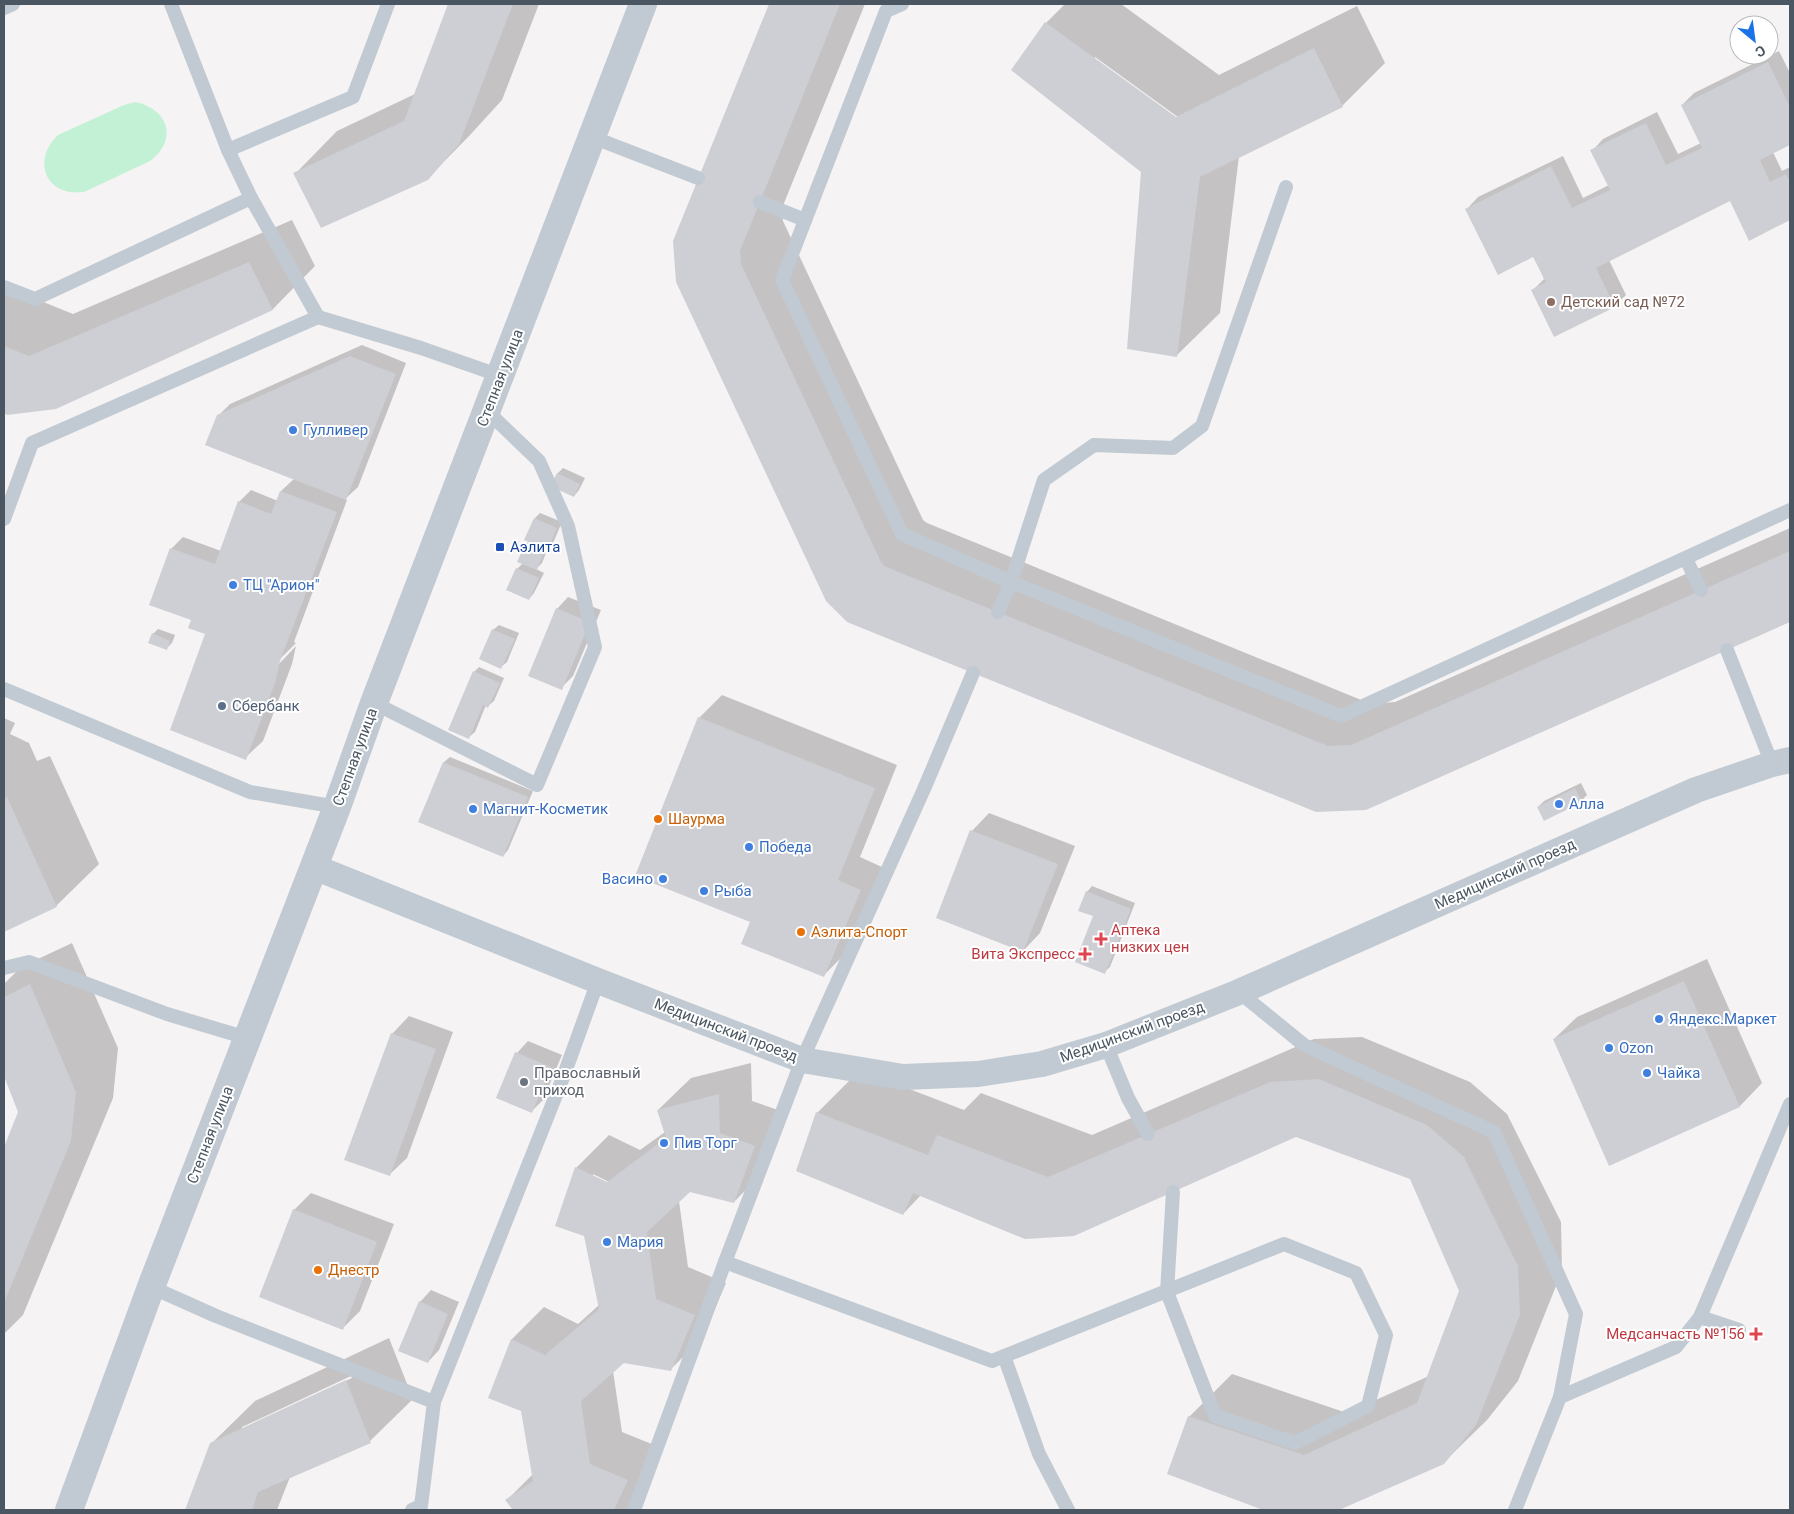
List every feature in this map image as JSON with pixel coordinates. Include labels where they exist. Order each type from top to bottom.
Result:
[{"type":"street","name":"Степная улица","points":[[69,1510],[151,1288],[337,807],[374,703],[643,4]]},
{"type":"street","name":"Медицинский проезд","points":[[314,867],[802,1060],[903,1076],[978,1074],[1042,1064],[1106,1045],[1239,992],[1696,790],[1781,762]]},
{"type":"lane","points":[[4,8],[13,4]]},
{"type":"lane","points":[[171,4],[228,150],[251,198],[318,317]]},
{"type":"lane","points":[[228,150],[353,97],[388,4]]},
{"type":"lane","points":[[902,4],[886,11],[782,280],[902,534],[1011,582],[1340,716],[1790,510]]},
{"type":"lane","points":[[592,138],[698,178]]},
{"type":"lane","points":[[998,612],[1011,582],[1044,480],[1094,445],[1173,448],[1202,426],[1286,188]]},
{"type":"lane","points":[[4,287],[35,299],[251,198]]},
{"type":"lane","points":[[760,202],[805,220]]},
{"type":"lane","points":[[4,519],[32,443],[318,317],[421,348],[501,376]]},
{"type":"lane","points":[[374,703],[537,785],[595,647],[571,536],[565,518],[539,461],[487,411]]},
{"type":"lane","points":[[1686,559],[1701,590]]},
{"type":"lane","points":[[1727,650],[1781,762]]},
{"type":"lane","points":[[634,1510],[802,1060],[924,789],[973,673]]},
{"type":"lane","points":[[4,689],[250,792],[337,807]]},
{"type":"lane","points":[[4,968],[29,962],[167,1014],[247,1038]]},
{"type":"lane","points":[[412,1510],[422,1506],[434,1402],[564,1075],[598,980]]},
{"type":"lane","points":[[1239,992],[1304,1045],[1494,1132],[1576,1314],[1560,1396],[1515,1510]]},
{"type":"lane","points":[[1106,1045],[1128,1098],[1148,1134]]},
{"type":"lane","points":[[1560,1396],[1676,1347],[1700,1317],[1790,1104]]},
{"type":"lane","points":[[725,1262],[992,1361],[1167,1292],[1284,1244],[1356,1272],[1386,1335],[1368,1406],[1295,1443],[1215,1416],[1167,1292],[1173,1192]]},
{"type":"lane","points":[[151,1288],[216,1316],[434,1402]]},
{"type":"lane","points":[[1700,1317],[1739,1330]]},
{"type":"lane","points":[[1004,1356],[1039,1454],[1068,1510]]},
{"type":"green space","points":[[135,102],[156,111],[166,126],[167,135],[159,153],[150,161],[84,192],[71,192],[60,189],[52,183],[44,166],[45,156],[50,145],[58,135],[124,105]]},
{"type":"building","points":[[448,4],[513,4],[459,144],[428,180],[321,228],[293,173],[404,121]]},
{"type":"building","points":[[769,4],[840,4],[740,251],[741,264],[884,566],[1328,746],[1351,745],[1790,551],[1790,622],[1366,810],[1316,812],[847,622],[826,601],[676,282],[673,241]]},
{"type":"building","points":[[1045,22],[1176,117],[1314,48],[1343,107],[1200,177],[1177,357],[1127,349],[1141,172],[1011,70]]},
{"type":"building","points":[[1762,65],[1769,65],[1790,107],[1790,145],[1760,160],[1770,182],[1786,174],[1790,182],[1790,220],[1749,241],[1730,201],[1596,268],[1615,307],[1554,337],[1531,290],[1546,282],[1533,257],[1498,275],[1465,209],[1551,166],[1572,208],[1610,190],[1590,150],[1646,123],[1666,165],[1702,148],[1681,105]]},
{"type":"building","points":[[249,262],[273,310],[56,409],[7,415],[4,413],[4,346],[29,356]]},
{"type":"building","name":"Гулливер","points":[[350,356],[396,374],[346,500],[205,445],[217,415]]},
{"type":"building","points":[[557,473],[580,484],[574,497],[550,486]]},
{"type":"building","name":"ТЦ \"Арион\"","points":[[280,491],[337,512],[280,661],[275,683],[246,760],[170,730],[205,634],[188,628],[191,620],[149,605],[170,548],[215,564],[238,501],[271,514]]},
{"type":"building","points":[[534,518],[557,528],[548,550],[524,540]]},
{"type":"building","points":[[525,544],[544,551],[537,570],[517,562]]},
{"type":"building","points":[[516,568],[539,578],[529,600],[506,590]]},
{"type":"building","points":[[556,608],[590,622],[562,690],[528,676]]},
{"type":"building","points":[[492,629],[515,639],[501,669],[479,659]]},
{"type":"building","points":[[152,633],[170,641],[167,650],[148,643]]},
{"type":"building","points":[[473,671],[500,683],[488,708],[483,705],[469,739],[448,730]]},
{"type":"building","name":"Победа","points":[[698,717],[875,788],[838,880],[861,890],[824,977],[741,944],[750,922],[635,876]]},
{"type":"building","name":"Магнит-Косметик","points":[[443,762],[528,797],[503,857],[418,822]]},
{"type":"building","name":"Алла","points":[[1575,788],[1582,802],[1544,821],[1537,807]]},
{"type":"building","points":[[7,797],[57,907],[4,932],[4,799]]},
{"type":"building","points":[[970,830],[1058,864],[1023,952],[936,918]]},
{"type":"building","name":"Аптека низких цен","points":[[1086,891],[1131,909],[1105,974],[1075,962],[1093,916],[1078,911]]},
{"type":"building","name":"Чайка","points":[[1684,981],[1740,1107],[1609,1166],[1553,1039]]},
{"type":"building","points":[[30,984],[76,1092],[71,1141],[4,1303],[4,1147],[18,1112],[4,1076],[4,997]]},
{"type":"building","points":[[391,1033],[436,1049],[390,1176],[344,1160]]},
{"type":"building","name":"Православный приход","points":[[515,1052],[551,1067],[532,1113],[496,1098]]},
{"type":"building","points":[[1319,1079],[1427,1125],[1464,1157],[1518,1266],[1520,1315],[1476,1425],[1444,1464],[1339,1510],[1263,1510],[1167,1474],[1188,1416],[1304,1455],[1417,1403],[1459,1291],[1410,1179],[1296,1137],[1074,1236],[1025,1239],[913,1193],[903,1215],[796,1171],[816,1112],[928,1155],[937,1135],[1048,1177],[1270,1082]]},
{"type":"building","points":[[719,1094],[720,1133],[755,1146],[734,1203],[690,1192],[647,1232],[656,1299],[695,1315],[671,1371],[624,1363],[581,1401],[590,1464],[628,1480],[614,1510],[513,1510],[505,1500],[533,1481],[521,1411],[488,1398],[511,1339],[545,1355],[599,1309],[584,1236],[555,1226],[575,1167],[607,1182],[666,1138],[657,1110]]},
{"type":"building","name":"Днестр","points":[[293,1209],[377,1242],[343,1330],[259,1297]]},
{"type":"building","points":[[419,1301],[448,1314],[428,1363],[398,1351]]},
{"type":"building","points":[[346,1380],[371,1443],[258,1492],[252,1510],[185,1510],[210,1443]]},
{"type":"place","name":"Детский сад №72","points":[[1551,302]]},
{"type":"place","name":"Гулливер","points":[[293,430]]},
{"type":"place","name":"Аэлита","points":[[500,547]]},
{"type":"place","name":"ТЦ \"Арион\"","points":[[233,585]]},
{"type":"place","name":"Сбербанк","points":[[222,706]]},
{"type":"place","name":"Алла","points":[[1559,804]]},
{"type":"place","name":"Магнит-Косметик","points":[[473,809]]},
{"type":"place","name":"Шаурма","points":[[658,819]]},
{"type":"place","name":"Победа","points":[[749,847]]},
{"type":"place","name":"Васино","points":[[663,879]]},
{"type":"place","name":"Рыба","points":[[704,891]]},
{"type":"place","name":"Аэлита-Спорт","points":[[801,932]]},
{"type":"place","name":"Аптека низких цен","points":[[1101,939]]},
{"type":"place","name":"Вита Экспресс","points":[[1085,954]]},
{"type":"place","name":"Яндекс.Маркет","points":[[1659,1019]]},
{"type":"place","name":"Ozon","points":[[1609,1048]]},
{"type":"place","name":"Чайка","points":[[1647,1073]]},
{"type":"place","name":"Православный приход","points":[[524,1082]]},
{"type":"place","name":"Пив Торг","points":[[664,1143]]},
{"type":"place","name":"Мария","points":[[607,1242]]},
{"type":"place","name":"Днестр","points":[[318,1270]]},
{"type":"place","name":"Медсанчасть №156","points":[[1756,1334]]}]
